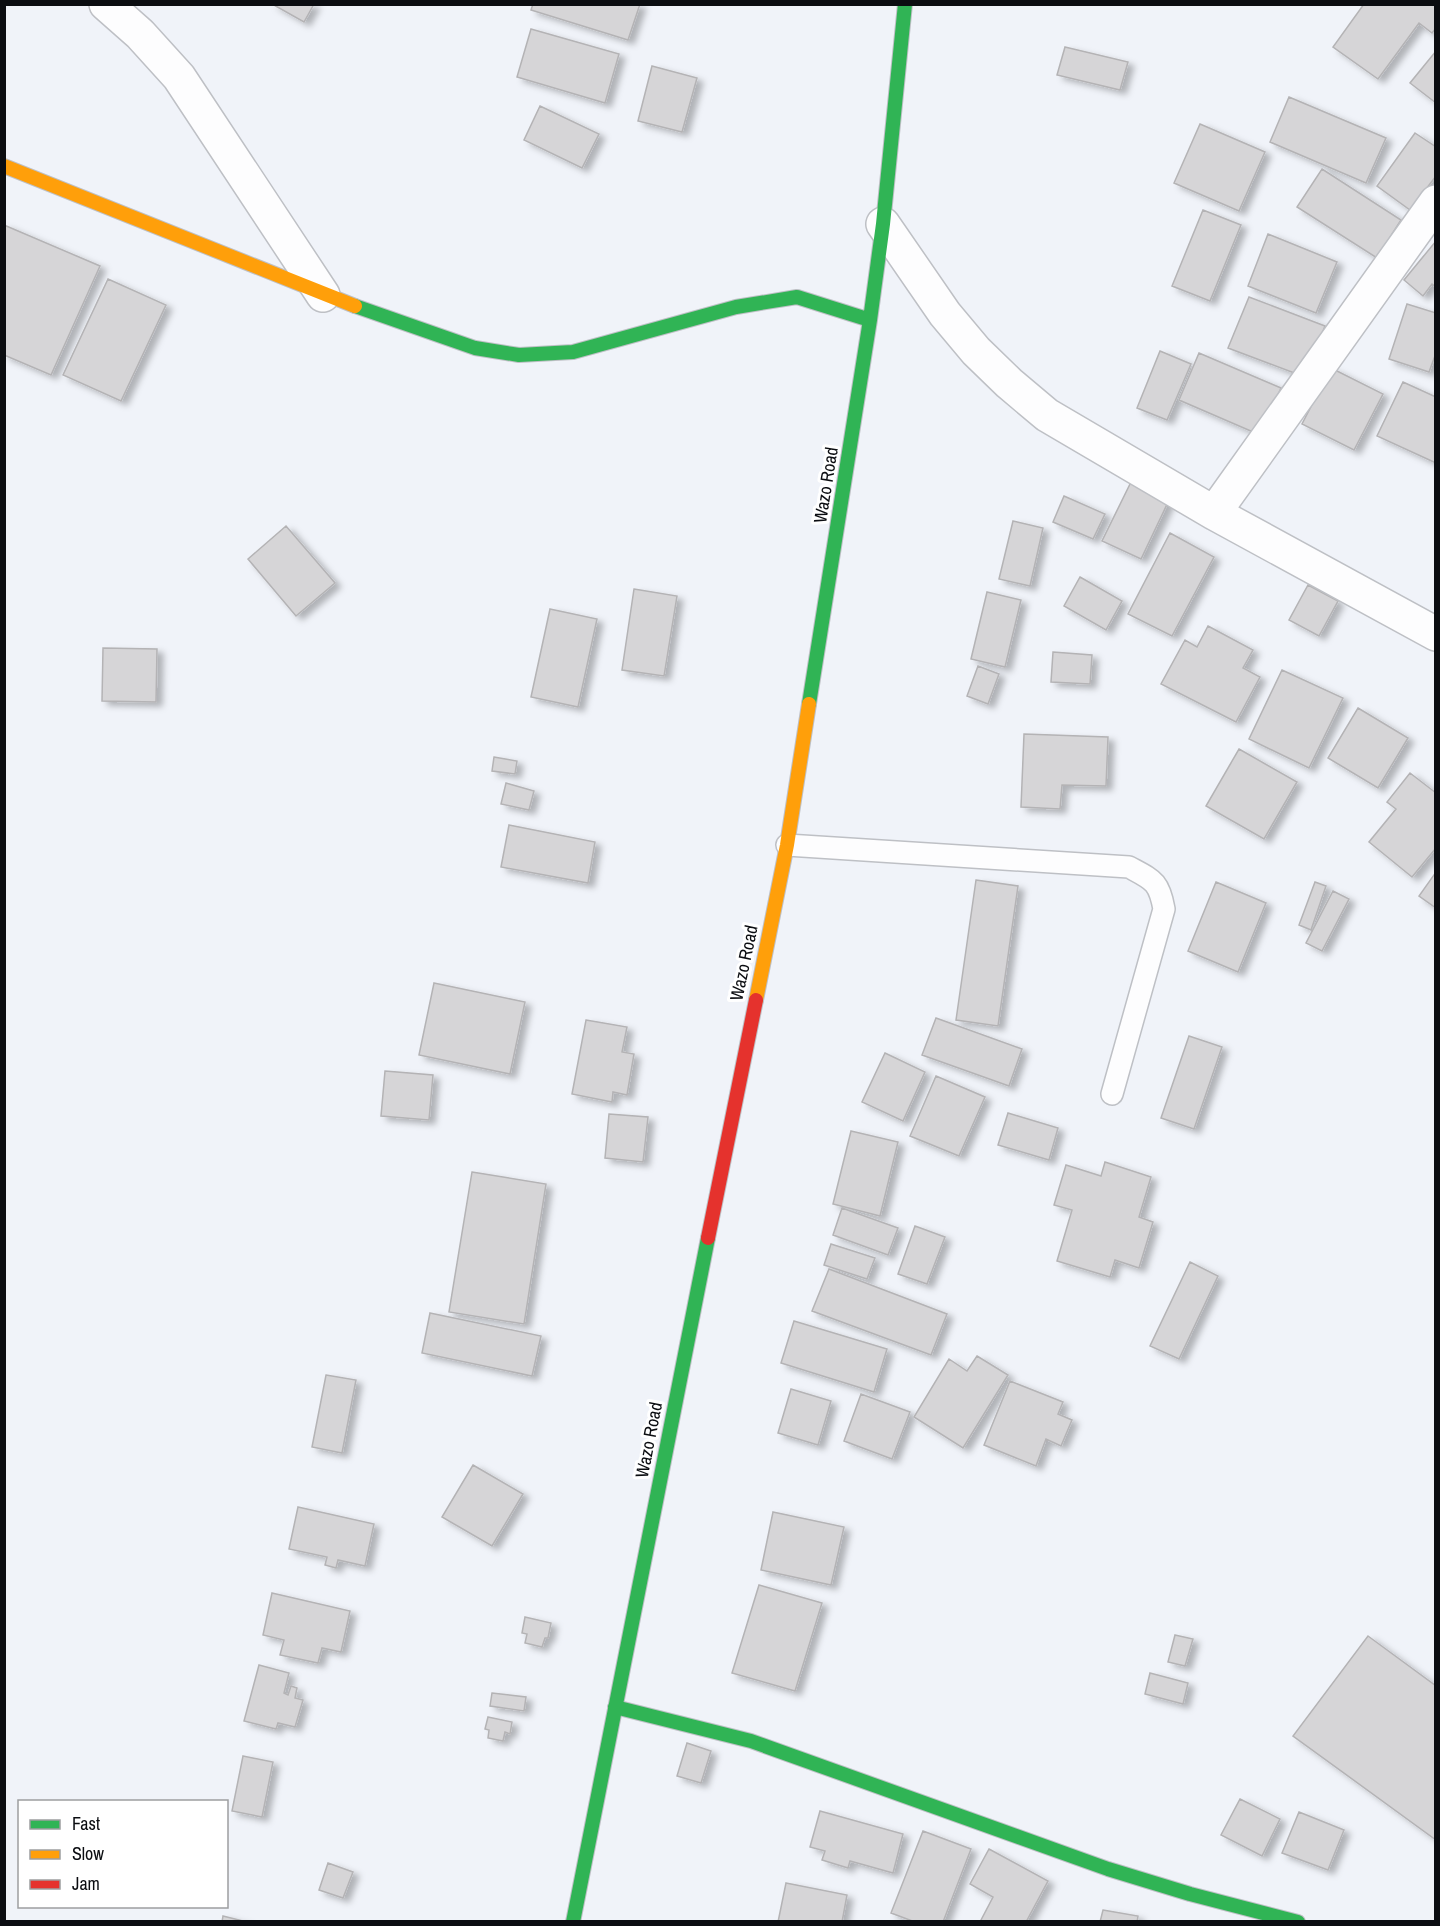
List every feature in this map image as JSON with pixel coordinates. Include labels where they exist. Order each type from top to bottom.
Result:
[{"type":"main road","name":"Wazo Road","points":[[573,1922],[787,845],[870,320],[883,224],[905,4]]},
{"type":"main road","points":[[4,166],[323,295],[476,348],[519,355],[573,352],[736,307],[797,297],[870,320]]},
{"type":"main road","points":[[615,1707],[752,1741],[1108,1869],[1190,1894],[1298,1922]]},
{"type":"street","points":[[106,4],[140,34],[179,77],[323,295]]},
{"type":"street","points":[[1214,513],[1436,202]]},
{"type":"street","points":[[883,224],[945,314],[976,351],[1047,415],[1214,513],[1436,634]]},
{"type":"lane","points":[[787,845],[1129,867],[1151,878],[1161,891],[1164,909],[1112,1094]]},
{"type":"building","points":[[272,4],[314,4],[304,22]]},
{"type":"building","points":[[533,4],[640,4],[628,40],[531,10]]},
{"type":"building","points":[[1364,4],[1436,4],[1436,28],[1432,33],[1419,23],[1378,79],[1333,47]]},
{"type":"building","points":[[531,29],[619,54],[605,103],[517,77]]},
{"type":"building","points":[[1065,47],[1128,62],[1120,90],[1057,75]]},
{"type":"building","points":[[1436,51],[1436,103],[1410,83]]},
{"type":"building","points":[[652,66],[697,78],[682,132],[638,121]]},
{"type":"building","points":[[1289,97],[1386,138],[1366,183],[1270,142]]},
{"type":"building","points":[[540,106],[599,134],[582,168],[524,140]]},
{"type":"building","points":[[1200,124],[1265,152],[1239,211],[1174,183]]},
{"type":"building","points":[[1415,133],[1436,147],[1436,176],[1410,210],[1377,186]]},
{"type":"building","points":[[1322,169],[1401,220],[1377,258],[1297,207]]},
{"type":"building","points":[[1203,210],[1241,225],[1210,301],[1172,286]]},
{"type":"building","points":[[4,225],[100,266],[51,375],[4,355]]},
{"type":"building","points":[[1268,234],[1337,262],[1316,313],[1248,286]]},
{"type":"building","points":[[1436,241],[1436,287],[1432,284],[1423,296],[1404,280]]},
{"type":"building","points":[[108,279],[166,305],[121,401],[63,375]]},
{"type":"building","points":[[1249,297],[1325,326],[1305,377],[1228,348]]},
{"type":"building","points":[[1407,304],[1436,313],[1436,353],[1429,372],[1389,359]]},
{"type":"building","points":[[1160,351],[1191,364],[1167,420],[1137,408]]},
{"type":"building","points":[[1199,353],[1281,388],[1260,435],[1179,400]]},
{"type":"building","points":[[1331,368],[1383,394],[1354,450],[1302,424]]},
{"type":"building","points":[[1403,382],[1436,397],[1436,463],[1377,436]]},
{"type":"building","points":[[1132,480],[1170,498],[1141,559],[1102,541]]},
{"type":"building","points":[[1064,496],[1105,514],[1093,539],[1053,522]]},
{"type":"building","points":[[1013,521],[1043,528],[1030,586],[999,579]]},
{"type":"building","points":[[286,526],[335,583],[296,616],[248,559]]},
{"type":"building","points":[[1170,533],[1214,557],[1172,636],[1128,614]]},
{"type":"building","points":[[1080,577],[1122,601],[1106,630],[1064,606]]},
{"type":"building","points":[[1308,585],[1338,601],[1319,636],[1289,620]]},
{"type":"building","points":[[634,589],[677,596],[664,676],[622,670]]},
{"type":"building","points":[[987,592],[1021,600],[1005,667],[971,659]]},
{"type":"building","points":[[550,609],[597,619],[578,707],[531,697]]},
{"type":"building","points":[[1208,626],[1253,650],[1243,668],[1260,677],[1236,722],[1161,684],[1185,640],[1197,647]]},
{"type":"building","points":[[103,648],[157,649],[156,702],[102,701]]},
{"type":"building","points":[[1053,652],[1092,655],[1090,684],[1051,682]]},
{"type":"building","points":[[978,666],[999,674],[988,704],[967,696]]},
{"type":"building","points":[[1282,670],[1343,698],[1309,768],[1249,739]]},
{"type":"building","points":[[1358,708],[1408,738],[1378,788],[1328,758]]},
{"type":"building","points":[[1024,734],[1108,737],[1106,786],[1062,785],[1060,809],[1021,807]]},
{"type":"building","points":[[1239,749],[1297,782],[1264,839],[1206,806]]},
{"type":"building","points":[[494,757],[517,761],[515,774],[492,771]]},
{"type":"building","points":[[1410,773],[1436,793],[1436,848],[1412,877],[1369,842],[1396,809],[1387,802]]},
{"type":"building","points":[[506,783],[534,791],[529,810],[501,804]]},
{"type":"building","points":[[509,825],[595,842],[588,883],[501,867]]},
{"type":"building","points":[[1436,872],[1436,908],[1419,896]]},
{"type":"building","points":[[976,880],[1018,886],[998,1026],[956,1020]]},
{"type":"building","points":[[1216,882],[1266,903],[1238,972],[1188,951]]},
{"type":"building","points":[[1315,882],[1326,886],[1311,930],[1299,925]]},
{"type":"building","points":[[1333,891],[1349,899],[1322,951],[1306,943]]},
{"type":"building","points":[[434,983],[525,1002],[510,1074],[419,1055]]},
{"type":"building","points":[[936,1018],[1022,1049],[1009,1086],[922,1055]]},
{"type":"building","points":[[586,1020],[627,1027],[622,1052],[634,1054],[627,1095],[613,1092],[612,1102],[572,1094]]},
{"type":"building","points":[[1189,1036],[1222,1047],[1194,1129],[1161,1118]]},
{"type":"building","points":[[885,1053],[925,1072],[903,1121],[862,1102]]},
{"type":"building","points":[[385,1071],[433,1075],[429,1120],[381,1116]]},
{"type":"building","points":[[936,1076],[985,1097],[959,1156],[910,1136]]},
{"type":"building","points":[[1008,1113],[1058,1128],[1049,1160],[998,1145]]},
{"type":"building","points":[[609,1114],[648,1117],[643,1162],[605,1158]]},
{"type":"building","points":[[851,1131],[898,1142],[880,1216],[833,1204]]},
{"type":"building","points":[[1105,1162],[1151,1177],[1139,1217],[1153,1222],[1139,1268],[1115,1260],[1110,1277],[1057,1261],[1072,1210],[1054,1205],[1066,1165],[1101,1176]]},
{"type":"building","points":[[472,1172],[546,1184],[524,1324],[449,1312]]},
{"type":"building","points":[[842,1208],[898,1228],[888,1255],[833,1235]]},
{"type":"building","points":[[915,1226],[945,1237],[927,1284],[898,1274]]},
{"type":"building","points":[[831,1244],[875,1258],[867,1279],[824,1265]]},
{"type":"building","points":[[1190,1262],[1218,1276],[1179,1359],[1150,1346]]},
{"type":"building","points":[[829,1269],[947,1314],[931,1355],[812,1311]]},
{"type":"building","points":[[430,1313],[541,1336],[532,1376],[422,1353]]},
{"type":"building","points":[[794,1321],[887,1349],[874,1392],[781,1363]]},
{"type":"building","points":[[977,1356],[1008,1375],[963,1448],[914,1417],[949,1359],[967,1371]]},
{"type":"building","points":[[326,1375],[356,1380],[342,1453],[312,1447]]},
{"type":"building","points":[[1010,1381],[1063,1402],[1058,1414],[1072,1420],[1061,1446],[1046,1439],[1036,1466],[984,1445]]},
{"type":"building","points":[[791,1389],[831,1401],[818,1445],[778,1433]]},
{"type":"building","points":[[861,1394],[910,1412],[892,1459],[844,1441]]},
{"type":"building","points":[[473,1465],[523,1494],[492,1546],[442,1517]]},
{"type":"building","points":[[298,1507],[374,1524],[365,1566],[338,1560],[336,1568],[325,1565],[327,1557],[289,1549]]},
{"type":"building","points":[[773,1512],[844,1527],[831,1585],[761,1570]]},
{"type":"building","points":[[759,1585],[822,1603],[795,1691],[732,1673]]},
{"type":"building","points":[[272,1593],[350,1611],[341,1652],[322,1648],[318,1663],[280,1655],[284,1640],[263,1635]]},
{"type":"building","points":[[525,1617],[551,1623],[548,1638],[545,1638],[542,1647],[525,1643],[527,1634],[522,1633]]},
{"type":"building","points":[[1175,1635],[1193,1639],[1185,1666],[1168,1662]]},
{"type":"building","points":[[1368,1636],[1436,1686],[1436,1840],[1293,1736]]},
{"type":"building","points":[[259,1665],[289,1673],[284,1693],[288,1695],[291,1686],[297,1688],[295,1698],[303,1700],[295,1727],[278,1723],[276,1729],[244,1721]]},
{"type":"building","points":[[1150,1673],[1188,1683],[1183,1704],[1145,1694]]},
{"type":"building","points":[[492,1693],[526,1697],[524,1711],[490,1706]]},
{"type":"building","points":[[488,1717],[512,1722],[510,1734],[505,1732],[503,1741],[488,1738],[489,1730],[485,1729]]},
{"type":"building","points":[[687,1743],[711,1751],[701,1783],[677,1776]]},
{"type":"building","points":[[243,1756],[273,1762],[262,1817],[232,1811]]},
{"type":"building","points":[[1240,1799],[1280,1819],[1262,1856],[1221,1835]]},
{"type":"building","points":[[820,1811],[903,1834],[893,1873],[850,1861],[848,1868],[822,1860],[825,1851],[810,1847]]},
{"type":"building","points":[[1299,1812],[1344,1830],[1328,1870],[1282,1853]]},
{"type":"building","points":[[923,1831],[971,1849],[943,1922],[915,1922],[891,1913]]},
{"type":"building","points":[[989,1849],[1048,1881],[1026,1922],[980,1922],[993,1897],[970,1884]]},
{"type":"building","points":[[328,1863],[353,1872],[343,1898],[319,1890]]},
{"type":"building","points":[[786,1883],[847,1895],[842,1922],[778,1922]]},
{"type":"building","points":[[1103,1910],[1138,1916],[1137,1922],[1100,1922]]},
{"type":"building","points":[[223,1916],[247,1922],[222,1922]]},
{"type":"traffic: fast","points":[[809,704],[870,320],[883,224],[905,4]]},
{"type":"traffic: fast","points":[[355,306],[475,348],[519,355],[573,352],[736,307],[797,297],[870,320]]},
{"type":"traffic: fast","points":[[573,1922],[708,1238]]},
{"type":"traffic: fast","points":[[615,1707],[751,1741],[1108,1869],[1190,1894],[1298,1922]]},
{"type":"traffic: slow","points":[[4,166],[355,306]]},
{"type":"traffic: slow","points":[[756,1000],[787,845],[809,704]]},
{"type":"traffic: jam","points":[[708,1238],[756,1000]]}]
